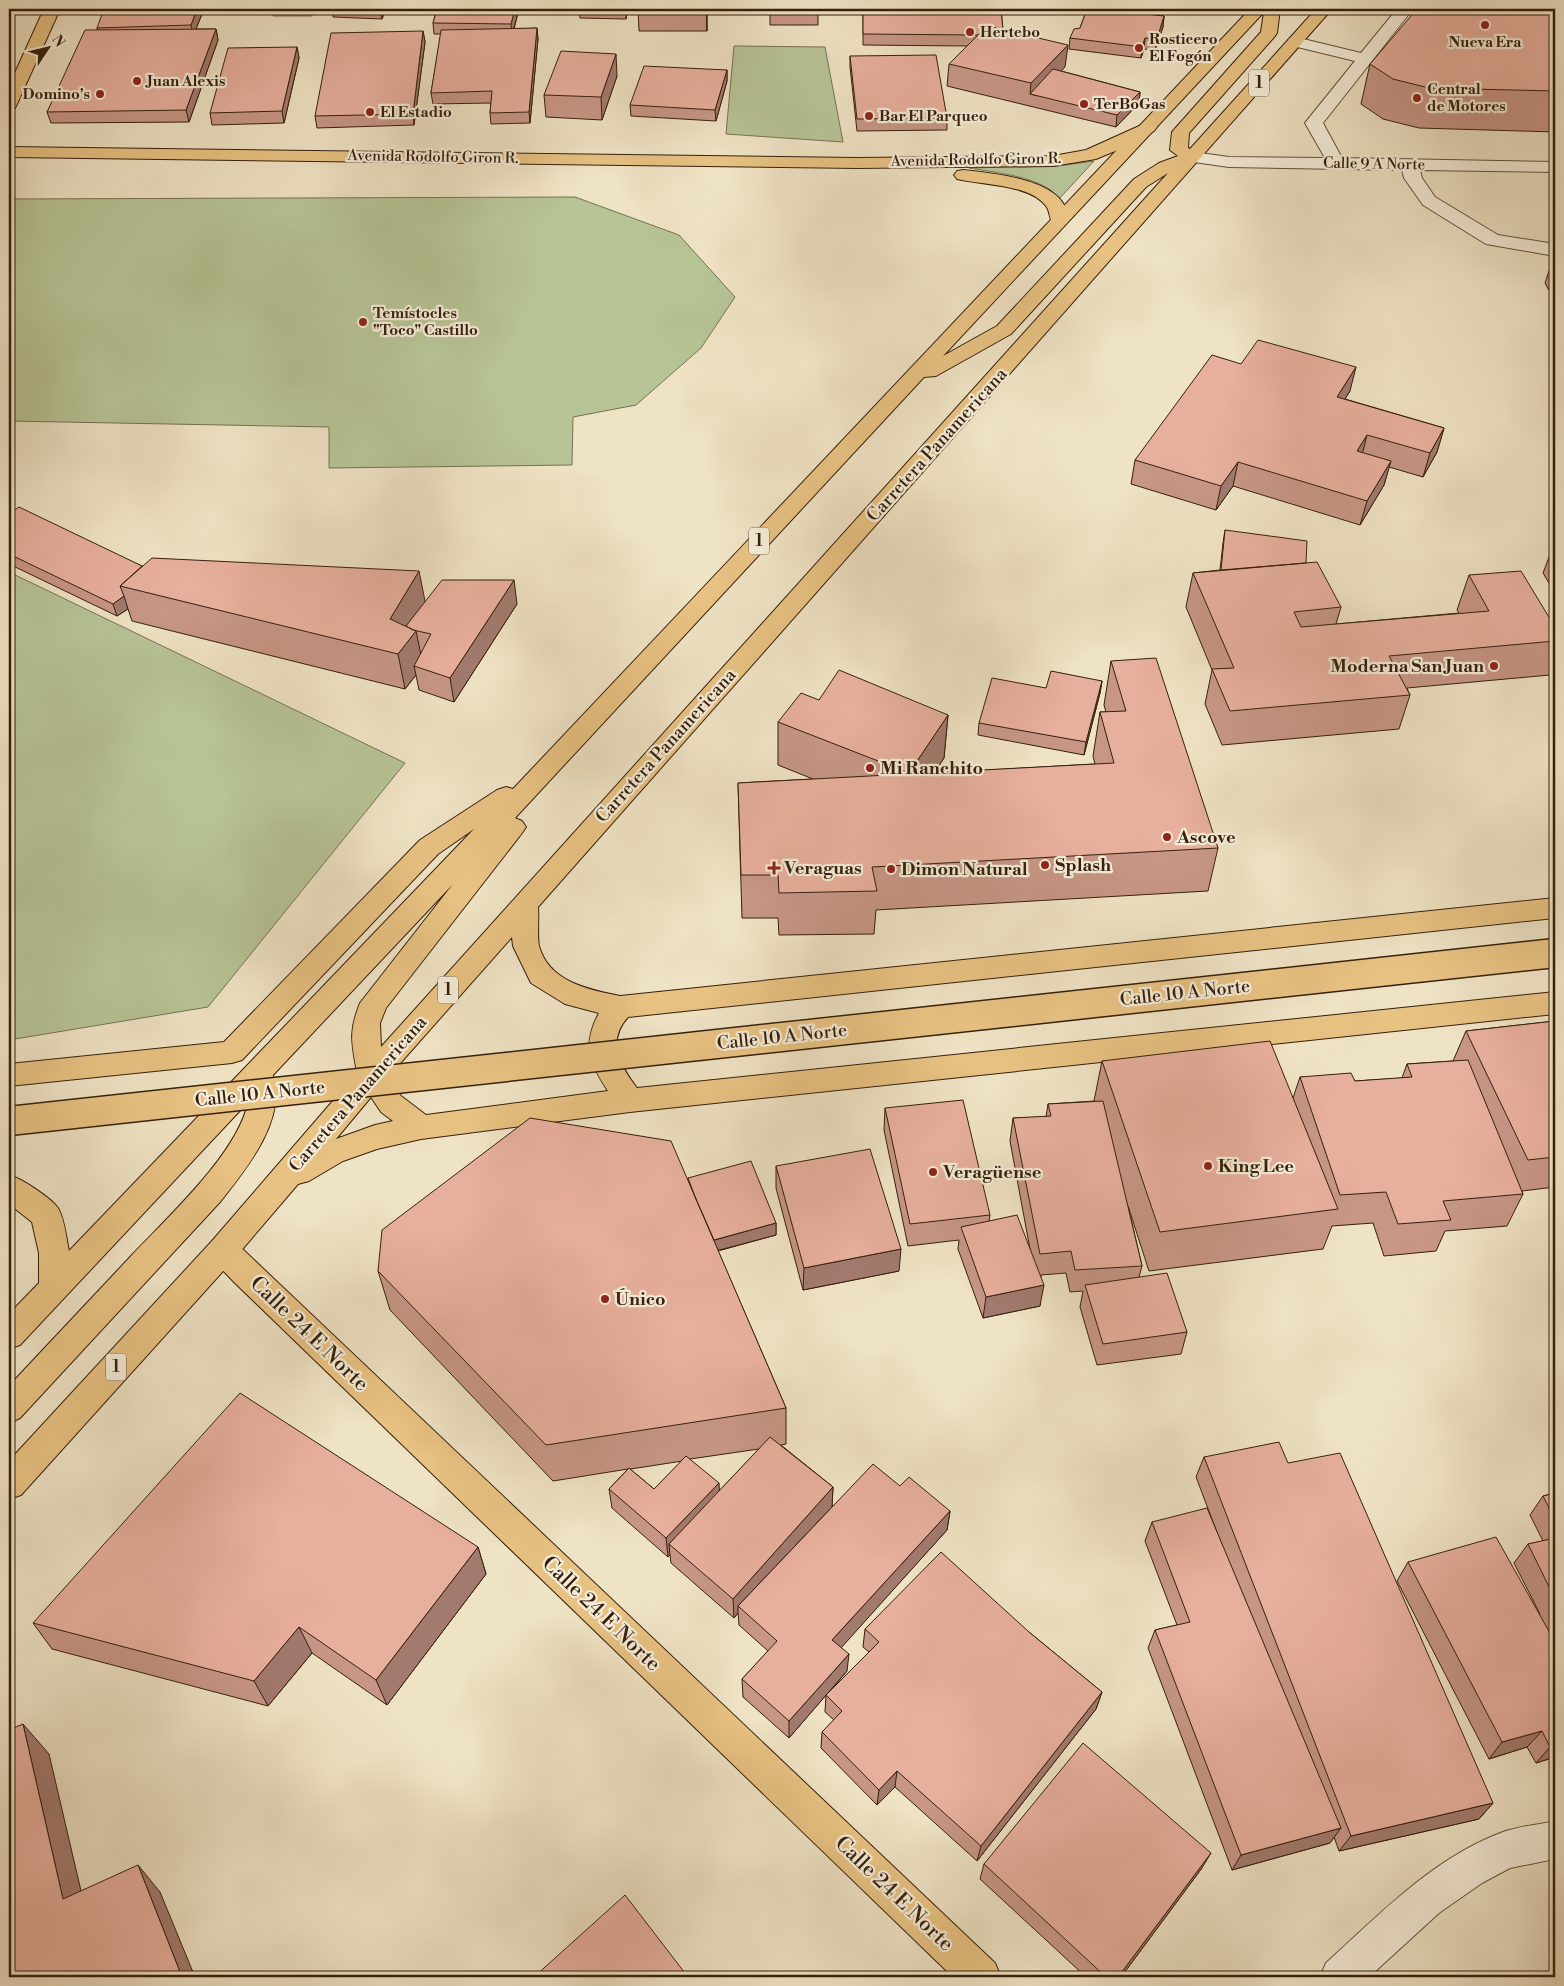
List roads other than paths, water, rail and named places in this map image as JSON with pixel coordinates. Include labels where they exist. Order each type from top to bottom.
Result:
[{"type":"main road","points":[[9,104],[52,9]]},
{"type":"main road","name":"1","points":[[9,1335],[545,771],[637,670],[1258,9]]},
{"type":"main road","points":[[1194,157],[1179,150],[1181,132],[1269,33],[1272,9]]},
{"type":"main road","name":"Carretera Panamericana","points":[[9,1484],[223,1250],[372,1076],[1194,157],[1324,9]]},
{"type":"main road","name":"Avenida Rodolfo Giron R.","points":[[9,152],[857,163],[1053,161],[1090,154],[1121,142],[1148,127]]},
{"type":"main road","points":[[907,384],[1004,330],[1140,183],[1165,167],[1194,157]]},
{"type":"main road","name":"Avenida Rodolfo Giron R.","points":[[857,163],[936,171],[1014,183],[1032,190],[1055,205],[1060,220]]},
{"type":"main road","points":[[421,1127],[391,1104],[372,1076],[366,1042],[366,1023],[374,1003],[637,670]]},
{"type":"main road","points":[[9,1075],[232,1052],[429,847],[545,771]]},
{"type":"main road","points":[[525,904],[526,946],[541,976],[575,997],[620,1007],[1555,908]]},
{"type":"main road","name":"Calle 10 A Norte","points":[[9,1121],[1555,953]]},
{"type":"main road","points":[[282,1182],[333,1152],[375,1136],[421,1127],[630,1100],[1555,1002]]},
{"type":"main road","points":[[620,1007],[610,1016],[601,1041],[603,1056],[609,1070],[630,1100]]},
{"type":"main road","points":[[9,1408],[187,1218],[224,1173],[248,1138],[261,1111],[264,1088],[258,1071],[232,1052]]},
{"type":"main road","points":[[9,1187],[46,1215],[54,1252],[54,1288]]},
{"type":"main road","name":"Calle 24 E Norte","points":[[223,1250],[253,1281],[981,1977]]},
{"type":"street","points":[[1336,163],[1314,123],[1405,9]]},
{"type":"street","points":[[1295,42],[1365,59]]},
{"type":"street","name":"Calle 9 A Norte","points":[[1194,157],[1229,162],[1555,167]]},
{"type":"street","points":[[1409,164],[1413,178],[1429,201],[1460,221],[1493,240],[1555,250]]},
{"type":"street","points":[[1340,1977],[1424,1899],[1469,1870],[1505,1850],[1555,1840]]},
{"type":"place","name":"Nueva Era","points":[[1485,25]]},
{"type":"place","name":"Hertebo","points":[[970,32]]},
{"type":"place","name":"Rosticero El Fogón","points":[[1139,48]]},
{"type":"place","name":"Juan Alexis","points":[[137,81]]},
{"type":"place","name":"Domino's","points":[[100,94]]},
{"type":"place","name":"Central de Motores","points":[[1417,98]]},
{"type":"place","name":"TerBoGas","points":[[1084,104]]},
{"type":"place","name":"El Estadio","points":[[370,112]]},
{"type":"place","name":"Bar El Parqueo","points":[[869,116]]},
{"type":"place","name":"Temístocles \"Toco\" Castillo","points":[[363,322]]},
{"type":"place","name":"Moderna San Juan","points":[[1494,666]]},
{"type":"place","name":"Mi Ranchito","points":[[870,768]]},
{"type":"place","name":"Ascove","points":[[1167,837]]},
{"type":"place","name":"Splash","points":[[1045,865]]},
{"type":"place","name":"Veraguas","points":[[774,868]]},
{"type":"place","name":"Dimon Natural","points":[[891,869]]},
{"type":"place","name":"King Lee","points":[[1208,1166]]},
{"type":"place","name":"Veragüense","points":[[933,1172]]},
{"type":"place","name":"Único","points":[[605,1299]]}]
